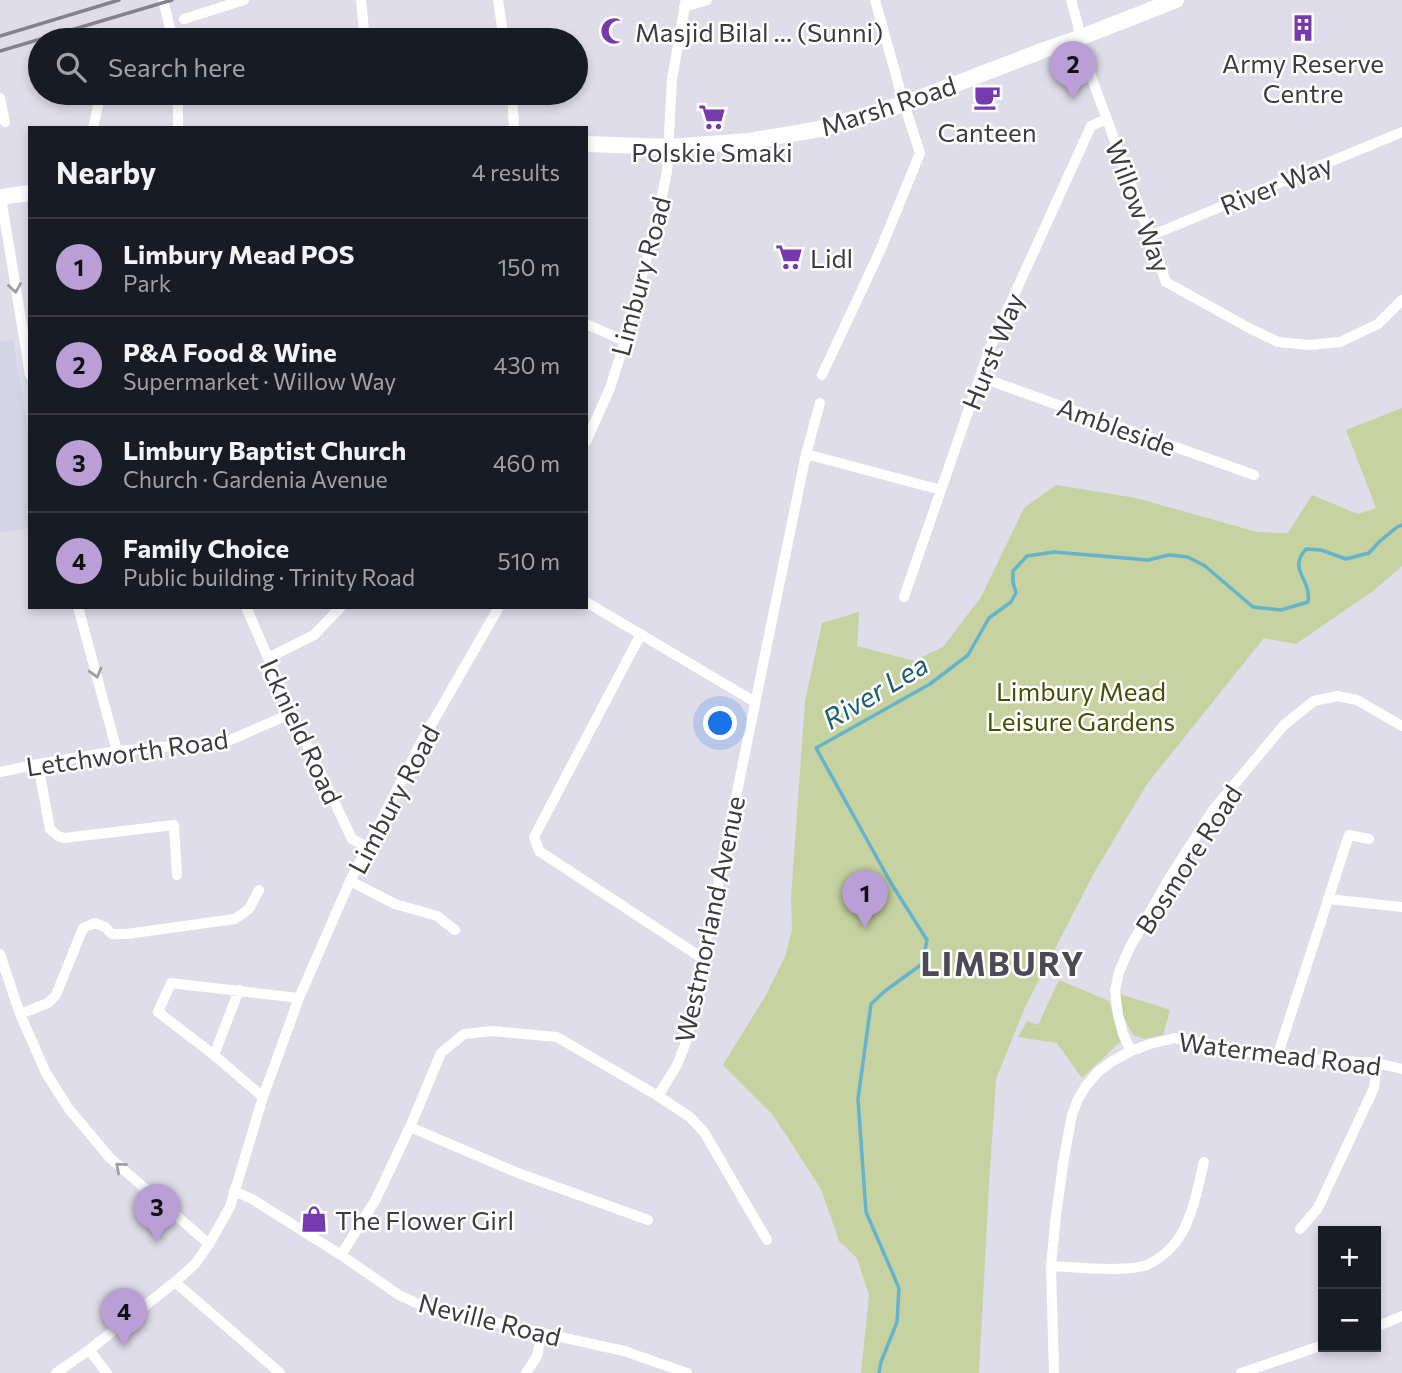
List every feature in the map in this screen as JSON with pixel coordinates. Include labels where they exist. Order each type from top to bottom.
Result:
[{"type":"main road","name":"Marsh Road","points":[[588,144],[669,147],[749,141],[820,129],[904,104],[1176,0]]},
{"type":"main road","points":[[1,197],[28,193]]},
{"type":"street","points":[[163,0],[170,28]]},
{"type":"street","points":[[184,19],[244,0]]},
{"type":"street","points":[[361,0],[364,28]]},
{"type":"street","points":[[498,0],[503,28]]},
{"type":"street","points":[[685,4],[707,0]]},
{"type":"street","points":[[822,375],[880,251],[920,153],[874,0]]},
{"type":"street","name":"Willow Way","points":[[1071,0],[1081,49],[1166,282],[1278,342],[1309,345],[1340,342],[1378,324],[1402,300]]},
{"type":"street","name":"Limbury Road","points":[[588,438],[610,388],[625,341],[658,216],[667,171],[673,79],[685,4]]},
{"type":"street","points":[[0,98],[5,121]]},
{"type":"street","points":[[94,126],[99,105]]},
{"type":"street","points":[[178,105],[178,126]]},
{"type":"street","points":[[513,105],[514,126]]},
{"type":"street","name":"Hurst Way","points":[[904,597],[980,377],[1018,284],[1091,126],[1106,119]]},
{"type":"street","name":"River Way","points":[[1150,236],[1402,132]]},
{"type":"street","points":[[1,197],[28,363]]},
{"type":"street","points":[[588,325],[625,341]]},
{"type":"street","name":"Ambleside","points":[[980,377],[1254,475]]},
{"type":"street","name":"Westmorland Avenue","points":[[658,1096],[677,1065],[686,1042],[806,454],[820,404]]},
{"type":"street","points":[[806,454],[941,489]]},
{"type":"street","points":[[588,603],[755,702]]},
{"type":"street","points":[[79,609],[117,751]]},
{"type":"street","name":"Icknield Road","points":[[247,609],[292,713],[352,839],[367,847]]},
{"type":"street","points":[[268,658],[314,635],[339,609]]},
{"type":"street","name":"Limbury Road","points":[[56,1373],[175,1282],[195,1264],[209,1244],[230,1207],[263,1097],[299,998],[350,881],[423,739],[498,609]]},
{"type":"street","points":[[641,634],[534,837],[538,851],[702,958]]},
{"type":"street","name":"Bosmore Road","points":[[1131,1051],[1115,1004],[1119,972],[1170,877],[1213,810],[1266,746],[1284,725],[1314,701],[1337,696],[1357,700],[1402,726]]},
{"type":"street","name":"Letchworth Road","points":[[0,772],[117,751],[228,741],[292,713]]},
{"type":"street","points":[[38,764],[51,829],[58,836],[64,838],[174,825],[177,875]]},
{"type":"street","points":[[1277,1057],[1349,835],[1369,839]]},
{"type":"street","points":[[350,881],[395,904],[437,916],[455,930]]},
{"type":"street","points":[[20,1014],[48,1003],[56,995],[83,928],[95,923],[112,934],[126,934],[235,919],[248,909],[259,890]]},
{"type":"street","points":[[1328,899],[1402,907]]},
{"type":"street","points":[[0,954],[20,1014],[46,1073],[73,1114],[110,1158],[209,1244]]},
{"type":"street","points":[[263,1097],[158,1012],[171,984],[299,998]]},
{"type":"street","points":[[214,1055],[239,990]]},
{"type":"street","points":[[341,1255],[376,1199],[441,1053],[464,1034],[492,1031],[557,1037],[690,1117],[704,1132],[767,1240]]},
{"type":"street","name":"Watermead Road","points":[[1054,1373],[1051,1266],[1056,1214],[1072,1115],[1078,1099],[1098,1072],[1131,1051],[1175,1038],[1277,1057],[1377,1063],[1402,1069]]},
{"type":"street","points":[[1300,1230],[1318,1208],[1374,1088],[1377,1063]]},
{"type":"street","points":[[410,1127],[519,1173],[648,1220]]},
{"type":"street","points":[[1051,1266],[1127,1269],[1147,1265],[1166,1253],[1181,1236],[1189,1218],[1204,1162]]},
{"type":"street","name":"Neville Road","points":[[234,1191],[252,1199],[341,1255],[399,1295],[425,1307],[624,1352],[687,1373]]},
{"type":"street","points":[[175,1282],[280,1373]]},
{"type":"street","points":[[1381,1325],[1402,1316]]},
{"type":"street","points":[[526,1373],[537,1356],[542,1332]]},
{"type":"street","points":[[1241,1373],[1262,1370],[1318,1347]]},
{"type":"street","points":[[89,1350],[107,1373]]},
{"type":"shaded area","points":[[13,339],[28,431],[28,528],[0,533],[0,342]]},
{"type":"green space","name":"Limbury Mead Leisure Gardens","points":[[1402,408],[1402,566],[1373,591],[1296,644],[1264,638],[1147,784],[1094,873],[1025,1007],[996,1079],[979,1373],[861,1373],[869,1295],[857,1258],[839,1241],[821,1189],[773,1115],[723,1065],[766,995],[785,957],[792,930],[791,897],[805,701],[822,623],[859,612],[857,646],[914,661],[943,647],[981,597],[1024,508],[1056,485],[1136,498],[1257,532],[1288,533],[1312,495],[1358,514],[1376,508],[1346,430]]},
{"type":"green space","points":[[1059,980],[1109,1001],[1121,1041],[1082,1078],[1057,1043],[1018,1037],[1027,1021],[1038,1025]]},
{"type":"green space","points":[[1120,994],[1170,1010],[1163,1035],[1144,1039],[1133,1035],[1122,1014]]},
{"type":"waterway","name":"River Lea","points":[[879,1373],[897,1322],[899,1288],[866,1212],[858,1099],[871,1004],[922,964],[927,940],[891,883],[816,748],[930,684],[968,655],[989,618],[1011,602],[1016,593],[1013,571],[1027,556],[1054,552],[1148,560],[1169,555],[1188,557],[1205,566],[1253,607],[1281,610],[1308,602],[1307,587],[1299,569],[1301,556],[1306,549],[1321,550],[1346,559],[1369,553],[1402,525]]},
{"type":"railway","points":[[0,36],[119,0]]},
{"type":"railway","points":[[78,28],[172,0]]},
{"type":"railway","points":[[0,51],[28,43]]},
{"type":"place","name":"Army Reserve Centre","points":[[1303,28]]},
{"type":"place","name":"Masjid Bilal ... (Sunni)","points":[[614,31]]},
{"type":"place","name":"Canteen","points":[[987,97]]},
{"type":"place","name":"P&A Food & Wine","points":[[1073,99]]},
{"type":"place","name":"Polskie Smaki","points":[[712,117]]},
{"type":"place","name":"Lidl","points":[[789,257]]},
{"type":"place","name":"Limbury Mead POS","points":[[865,928]]},
{"type":"place","name":"The Flower Girl","points":[[314,1219]]},
{"type":"place","name":"Limbury Baptist Church","points":[[157,1242]]},
{"type":"place","name":"Family Choice","points":[[124,1346]]},
{"type":"district","name":"LIMBURY","points":[[1003,962]]}]
